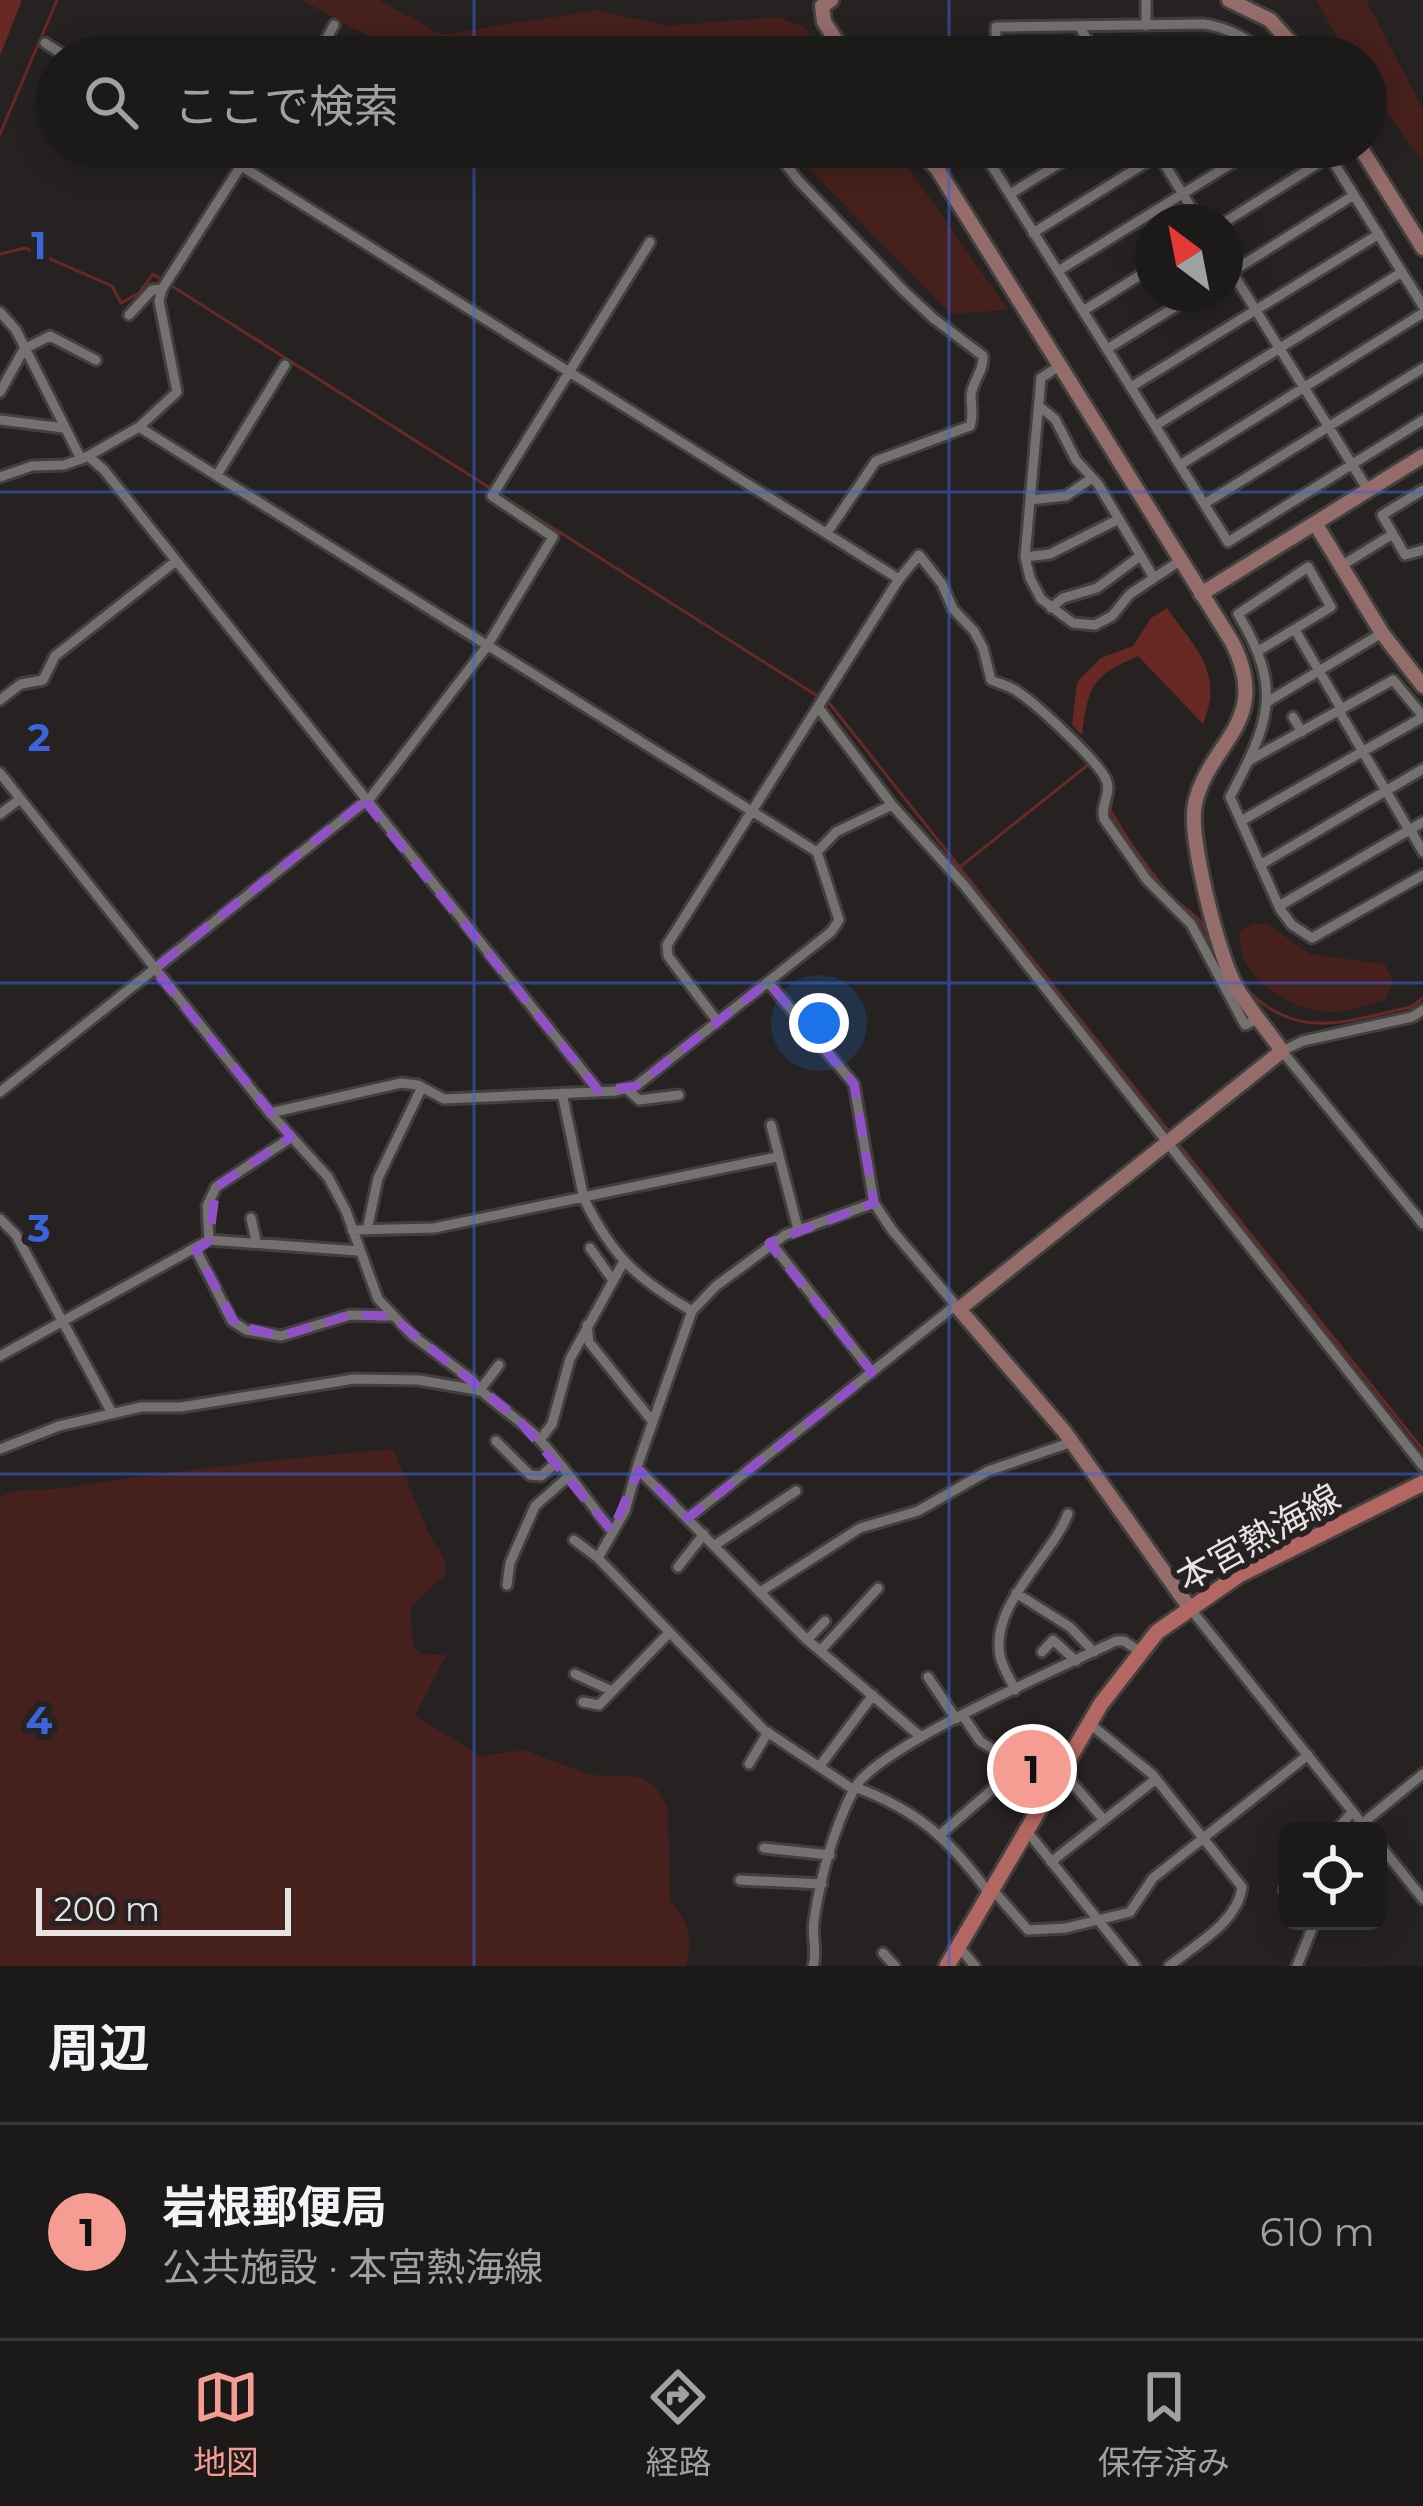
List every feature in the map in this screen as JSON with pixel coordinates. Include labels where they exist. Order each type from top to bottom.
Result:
[{"type":"main road","name":"本宮熱海線","points":[[946,1966],[1090,1724],[1157,1631],[1254,1567],[1423,1483]]},
{"type":"street","points":[[1146,0],[1146,26]]},
{"type":"street","points":[[1229,0],[1270,20],[1284,36]]},
{"type":"street","points":[[823,3],[826,26],[833,36]]},
{"type":"street","points":[[328,36],[334,25]]},
{"type":"street","points":[[1079,26],[1085,36]]},
{"type":"street","points":[[996,36],[996,27],[1217,26],[1238,36]]},
{"type":"street","points":[[0,477],[84,457],[140,427],[166,404],[177,389],[160,301],[162,289],[240,168]]},
{"type":"street","points":[[244,168],[899,579]]},
{"type":"street","points":[[789,168],[903,290],[983,356],[984,366],[971,392],[974,420],[970,426],[876,461],[827,533]]},
{"type":"street","points":[[936,168],[1236,650],[1243,702],[1234,736],[1198,792],[1194,832],[1234,984],[1282,1051],[1423,1223]]},
{"type":"street","points":[[993,168],[1228,542],[1423,420]]},
{"type":"street","points":[[1010,194],[1052,168]]},
{"type":"street","points":[[1033,233],[1130,168]]},
{"type":"street","points":[[1167,168],[1189,204]]},
{"type":"street","points":[[1058,271],[1224,168]]},
{"type":"street","points":[[1243,210],[1304,168]]},
{"type":"street","points":[[1180,465],[1423,310],[1337,168]]},
{"type":"street","points":[[1373,168],[1423,248]]},
{"type":"street","points":[[1243,261],[1354,195]]},
{"type":"street","points":[[1366,214],[1392,199]]},
{"type":"street","points":[[1131,387],[1379,234]]},
{"type":"street","points":[[0,1092],[365,801],[487,646],[553,537],[492,496],[650,242]]},
{"type":"street","points":[[1155,426],[1402,272]]},
{"type":"street","points":[[1083,311],[1135,278]]},
{"type":"street","points":[[129,315],[152,290],[162,289]]},
{"type":"street","points":[[1243,293],[1368,490]]},
{"type":"street","points":[[0,312],[16,330],[64,428],[84,457],[104,470],[598,1091]]},
{"type":"street","points":[[1107,350],[1167,312]]},
{"type":"street","points":[[0,392],[24,349],[50,336],[96,360]]},
{"type":"street","points":[[217,476],[285,364]]},
{"type":"street","points":[[1059,366],[1041,378],[1024,557],[1034,588],[1073,623],[1095,625],[1112,616],[1130,593],[1180,560]]},
{"type":"street","points":[[1204,504],[1423,368]]},
{"type":"street","points":[[1040,407],[1055,419],[1076,460],[1154,578]]},
{"type":"street","points":[[0,420],[64,428]]},
{"type":"street","points":[[140,427],[817,853],[839,920],[831,932],[628,1090],[444,1099],[410,1083],[270,1113]]},
{"type":"street","points":[[1201,593],[1423,456]]},
{"type":"street","points":[[1030,500],[1066,496],[1092,478]]},
{"type":"street","points":[[1423,490],[1382,515],[1405,555],[1423,550]]},
{"type":"street","points":[[1024,557],[1050,554],[1118,520]]},
{"type":"street","points":[[1315,524],[1382,633],[1423,686]]},
{"type":"street","points":[[1341,566],[1393,534]]},
{"type":"street","points":[[718,1022],[665,950],[916,555],[925,558],[953,609],[974,631],[991,680],[1012,688],[1034,705],[1097,766],[1108,787],[1102,816],[1147,880],[1191,925],[1245,1025],[1259,1018]]},
{"type":"street","points":[[1051,608],[1063,598],[1096,588],[1140,556]]},
{"type":"street","points":[[0,700],[20,684],[40,683],[55,656],[176,561]]},
{"type":"street","points":[[1260,650],[1331,607],[1308,567],[1238,614],[1260,650],[1268,702],[1250,760],[1230,797],[1292,925],[1312,938],[1423,874]]},
{"type":"street","points":[[1295,630],[1423,852]]},
{"type":"street","points":[[1268,702],[1382,633]]},
{"type":"street","points":[[1241,821],[1423,717],[1393,680],[1250,760]]},
{"type":"street","points":[[821,701],[892,805],[964,885],[1423,1466]]},
{"type":"street","points":[[1292,716],[1303,732]]},
{"type":"street","points":[[1260,865],[1423,769]]},
{"type":"street","points":[[0,773],[334,1188],[373,1292],[392,1316],[478,1391]]},
{"type":"street","points":[[0,814],[20,799]]},
{"type":"street","points":[[817,853],[836,832],[892,805]]},
{"type":"street","points":[[1279,906],[1423,822]]},
{"type":"street","points":[[768,982],[854,1084],[874,1203],[892,1230],[1072,1442],[1189,1607],[1358,1822],[1423,1774]]},
{"type":"street","points":[[688,1518],[1282,1051],[1304,1041],[1412,1017],[1423,1010]]},
{"type":"street","points":[[368,1230],[376,1184],[422,1087]]},
{"type":"street","points":[[628,1090],[639,1100],[679,1094]]},
{"type":"street","points":[[562,1093],[584,1198],[623,1263],[692,1311]]},
{"type":"street","points":[[771,1125],[798,1229]]},
{"type":"street","points":[[209,1240],[207,1206],[216,1187],[292,1137]]},
{"type":"street","points":[[352,1230],[434,1228],[777,1157]]},
{"type":"street","points":[[598,1558],[625,1511],[692,1311],[716,1286],[772,1244],[798,1229],[874,1203]]},
{"type":"street","points":[[251,1218],[256,1241]]},
{"type":"street","points":[[0,1219],[16,1235],[112,1413]]},
{"type":"street","points":[[0,1356],[209,1240],[358,1251]]},
{"type":"street","points":[[772,1244],[872,1372]]},
{"type":"street","points":[[590,1248],[612,1279]]},
{"type":"street","points":[[196,1250],[232,1322],[246,1330],[281,1336],[350,1315],[392,1316]]},
{"type":"street","points":[[540,1440],[551,1424],[570,1359],[623,1263]]},
{"type":"street","points":[[587,1324],[589,1342],[653,1422]]},
{"type":"street","points":[[478,1391],[499,1365]]},
{"type":"street","points":[[0,1449],[59,1426],[112,1413],[271,1395],[355,1379],[419,1380],[494,1398],[540,1440],[612,1531]]},
{"type":"street","points":[[496,1442],[530,1475],[541,1476],[557,1462]]},
{"type":"street","points":[[760,1592],[860,1528],[918,1511],[988,1472],[1072,1442]]},
{"type":"street","points":[[637,1468],[807,1640],[922,1737]]},
{"type":"street","points":[[507,1585],[510,1563],[536,1506],[569,1476]]},
{"type":"street","points":[[715,1545],[796,1491]]},
{"type":"street","points":[[1016,1690],[999,1654],[1004,1618],[1016,1593],[1050,1551],[1068,1514]]},
{"type":"street","points":[[678,1568],[704,1534]]},
{"type":"street","points":[[574,1540],[598,1558],[768,1732],[855,1788],[902,1806],[941,1834],[1028,1930],[1066,1928],[1134,1910],[1143,1887],[1308,1755]]},
{"type":"street","points":[[820,1650],[878,1588]]},
{"type":"street","points":[[1016,1593],[1070,1627],[1094,1652]]},
{"type":"street","points":[[807,1640],[826,1621]]},
{"type":"street","points":[[583,1702],[599,1705],[668,1634]]},
{"type":"street","points":[[1042,1652],[1052,1640],[1076,1660]]},
{"type":"street","points":[[814,1966],[814,1921],[830,1855],[855,1788],[876,1764],[1120,1640],[1139,1652]]},
{"type":"street","points":[[575,1674],[613,1691]]},
{"type":"street","points":[[928,1677],[980,1741],[1018,1768],[1042,1805]]},
{"type":"street","points":[[819,1767],[873,1695]]},
{"type":"street","points":[[1090,1724],[1156,1779],[1238,1880],[1242,1893],[1216,1929],[1169,1966]]},
{"type":"street","points":[[749,1764],[768,1732]]},
{"type":"street","points":[[941,1834],[1018,1768]]},
{"type":"street","points":[[1062,1771],[1104,1820]]},
{"type":"street","points":[[1051,1862],[1156,1779]]},
{"type":"street","points":[[1027,1832],[1135,1966]]},
{"type":"street","points":[[764,1848],[830,1855]]},
{"type":"street","points":[[1387,1854],[1423,1899]]},
{"type":"street","points":[[740,1880],[822,1884]]},
{"type":"street","points":[[1297,1966],[1311,1930]]},
{"type":"street","points":[[959,1946],[975,1966]]},
{"type":"street","points":[[883,1953],[895,1966]]},
{"type":"highlighted area","points":[[365,801],[599,1091],[636,1086],[768,982],[854,1084],[874,1203],[769,1243],[872,1372],[688,1518],[639,1470],[612,1531],[518,1419],[391,1316],[350,1315],[281,1336],[236,1325],[196,1250],[209,1241],[216,1187],[291,1137],[154,969]]},
{"type":"shaded area","points":[[0,0],[22,0],[0,56]]},
{"type":"shaded area","points":[[302,0],[379,0],[442,35],[597,10],[667,26],[777,17],[804,27],[810,36],[371,36]]},
{"type":"shaded area","points":[[1316,0],[1366,0],[1385,36],[1337,36]]},
{"type":"shaded area","points":[[1387,40],[1423,109],[1423,162],[1387,112]]},
{"type":"shaded area","points":[[808,168],[909,168],[1008,310],[950,314]]},
{"type":"shaded area","points":[[1167,608],[1204,662],[1210,690],[1203,724],[1138,656],[1110,670],[1095,685],[1082,735],[1072,725],[1077,682],[1101,658],[1133,646],[1151,618]]},
{"type":"shaded area","points":[[1267,924],[1310,954],[1385,964],[1393,982],[1385,1000],[1329,1012],[1282,998],[1246,963],[1240,931]]},
{"type":"shaded area","points":[[393,1449],[444,1558],[446,1574],[410,1607],[413,1645],[421,1654],[446,1655],[415,1716],[481,1756],[524,1750],[591,1775],[640,1777],[656,1787],[668,1809],[670,1901],[689,1939],[685,1966],[0,1966],[0,1497],[187,1470]]},
{"type":"waterway","points":[[42,36],[57,0]]},
{"type":"waterway","points":[[0,134],[36,49]]},
{"type":"waterway","points":[[0,254],[25,248],[112,286],[121,303],[139,293],[153,274],[830,704],[1171,1134]]},
{"type":"waterway","points":[[960,867],[1089,764]]},
{"type":"waterway","points":[[1110,778],[1114,788],[1110,810],[1165,889],[1199,920],[1214,955]]},
{"type":"waterway","points":[[1249,992],[1288,1017],[1326,1023],[1411,1007],[1423,998]]},
{"type":"waterway","points":[[1177,1142],[1423,1450]]},
{"type":"waterway","points":[[1358,1822],[1423,1767]]},
{"type":"waterway","points":[[1291,1966],[1305,1930]]},
{"type":"place","name":"岩根郵便局","points":[[1032,1769]]}]
